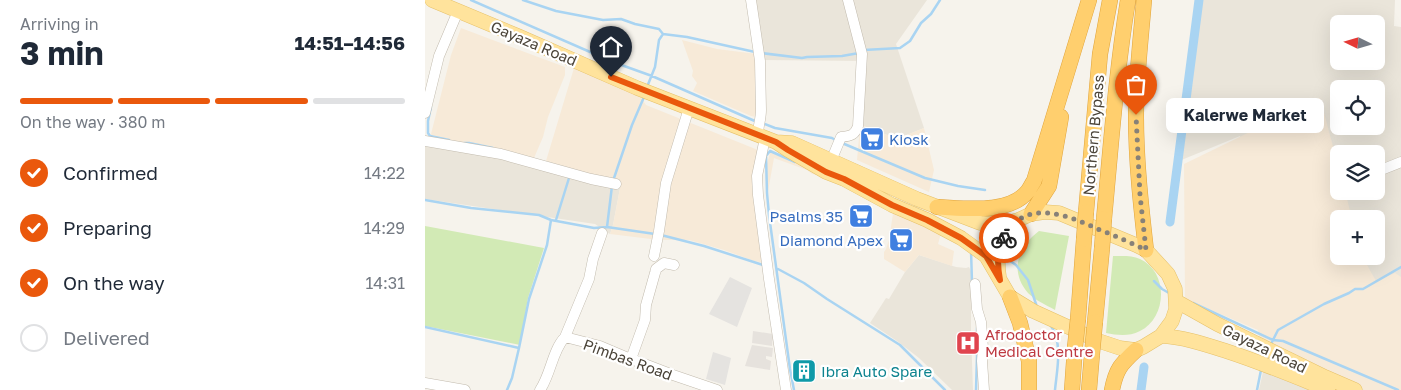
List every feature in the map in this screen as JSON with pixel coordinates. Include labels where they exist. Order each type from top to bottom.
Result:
[{"type":"highway","points":[[937,207],[981,209],[1003,206],[1027,192],[1034,181],[1089,0]]},
{"type":"highway","name":"Northern Bypass","points":[[1072,390],[1100,54],[1109,0]]},
{"type":"highway","name":"Northern Bypass","points":[[1089,390],[1121,42],[1128,0]]},
{"type":"highway","points":[[1144,0],[1136,115],[1140,195],[1146,250]]},
{"type":"highway","points":[[1024,217],[1049,186],[1072,54]]},
{"type":"highway","points":[[1010,297],[1020,323],[1029,361],[1029,390]]},
{"type":"highway","points":[[1112,390],[1115,376],[1121,364],[1135,350]]},
{"type":"main road","name":"Gayaza Road","points":[[431,0],[455,7],[645,91],[689,108],[764,132],[788,150],[826,172],[844,179],[892,205],[940,226],[961,238],[986,256],[1000,280]]},
{"type":"main road","points":[[764,132],[792,143],[836,150],[937,207],[980,223],[999,224],[1024,217],[1045,212],[1059,213],[1146,250],[1168,274],[1175,289],[1176,309],[1173,321],[1161,336],[1143,347],[1135,350],[1120,348],[1099,341],[1033,311],[1010,297],[1000,280],[997,263],[1000,246],[1007,233],[1024,217]]},
{"type":"main road","name":"Gayaza Road","points":[[1176,301],[1225,328],[1355,390]]},
{"type":"main road","name":"Gayaza Road","points":[[1161,336],[1191,340],[1249,358],[1319,388]]},
{"type":"street","points":[[751,0],[760,61],[764,132],[757,176],[758,195],[786,390]]},
{"type":"street","points":[[836,150],[841,137],[852,136],[858,126],[862,54],[848,0]]},
{"type":"street","points":[[425,113],[439,56],[455,7]]},
{"type":"street","points":[[654,256],[666,183],[689,108]]},
{"type":"street","points":[[425,141],[501,154],[616,184]]},
{"type":"street","points":[[1385,168],[1401,162]]},
{"type":"street","points":[[565,337],[589,279],[602,232]]},
{"type":"street","points":[[631,360],[645,320],[646,305],[656,269],[664,262],[675,264]]},
{"type":"street","points":[[975,284],[977,309],[981,322],[984,390]]},
{"type":"street","name":"Pimbas Road","points":[[540,390],[556,352],[565,337],[600,346],[631,360],[717,390]]},
{"type":"street","points":[[426,390],[425,384],[465,390]]},
{"type":"shaded area","points":[[747,0],[927,0],[896,44],[924,128],[904,136],[887,135],[861,125],[863,61],[763,60]]},
{"type":"shaded area","points":[[1203,0],[1395,0],[1394,26],[1401,27],[1401,390],[1259,390],[1264,367],[1260,364],[1264,327],[1261,268],[1240,136],[1179,161],[1187,95]]},
{"type":"shaded area","points":[[461,28],[565,67],[565,75],[534,158],[430,138],[451,55]]},
{"type":"shaded area","points":[[682,40],[717,49],[757,54],[765,119],[751,116],[693,91],[697,83],[692,76],[693,71]]},
{"type":"shaded area","points":[[574,68],[640,96],[646,105],[758,150],[765,263],[689,240],[659,240],[610,234],[621,183],[546,161]]},
{"type":"shaded area","points":[[1320,98],[1333,145],[1330,145],[1330,200],[1347,200],[1350,210],[1330,210],[1330,265],[1367,265],[1376,281],[1395,273],[1401,277],[1401,390],[1364,390],[1309,366],[1259,341],[1258,330],[1185,299],[1184,164]]},
{"type":"shaded area","points":[[861,125],[887,135],[904,136],[924,128],[934,170],[929,192],[857,160]]},
{"type":"shaded area","points":[[430,138],[512,153],[621,183],[610,234],[595,224],[425,199],[425,146]]},
{"type":"shaded area","points":[[771,150],[826,177],[812,174],[807,170],[774,158],[768,191],[766,167]]},
{"type":"shaded area","points":[[894,207],[943,226],[938,244],[954,251],[952,266],[919,255],[905,272],[884,259]]},
{"type":"shaded area","points":[[919,255],[956,267],[969,267],[971,271],[973,390],[952,390],[919,358],[870,323],[886,298],[889,299],[905,272]]},
{"type":"shaded area","points":[[730,277],[752,288],[737,327],[709,314]]},
{"type":"shaded area","points":[[753,331],[773,334],[772,346],[752,343]]},
{"type":"shaded area","points":[[752,345],[773,348],[772,357],[766,356],[766,359],[771,361],[770,370],[745,366]]},
{"type":"shaded area","points":[[713,352],[731,358],[725,385],[706,379]]},
{"type":"green space","points":[[425,226],[544,248],[528,298],[520,345],[425,326]]},
{"type":"green space","points":[[1039,231],[1069,236],[1055,310],[1028,293],[1022,285],[1019,276],[1018,268],[1021,252]]},
{"type":"green space","points":[[1113,256],[1130,256],[1140,259],[1149,265],[1156,274],[1160,284],[1160,306],[1155,316],[1149,325],[1140,331],[1127,335],[1106,333]]},
{"type":"waterway","points":[[471,0],[757,122]]},
{"type":"waterway","points":[[523,0],[556,11],[603,20],[621,19],[659,29],[663,34],[687,37],[755,52]]},
{"type":"waterway","points":[[864,50],[900,48],[910,41],[921,23],[931,14],[940,0]]},
{"type":"waterway","points":[[1170,222],[1199,0]]},
{"type":"waterway","points":[[647,87],[655,67],[659,40],[663,34]]},
{"type":"waterway","points":[[761,53],[802,58],[842,56],[859,53]]},
{"type":"waterway","points":[[613,181],[632,125],[644,97]]},
{"type":"waterway","points":[[431,107],[428,133],[430,136],[449,140]]},
{"type":"waterway","points":[[762,123],[775,128],[832,138],[837,141]]},
{"type":"waterway","points":[[464,143],[493,148]]},
{"type":"waterway","points":[[842,143],[925,178],[985,190]]},
{"type":"waterway","points":[[794,390],[769,215],[766,156],[770,151],[795,162]]},
{"type":"waterway","points":[[556,220],[569,178]]},
{"type":"waterway","points":[[607,227],[612,186]]},
{"type":"waterway","points":[[425,200],[471,208],[539,215],[551,220],[594,228],[607,227],[655,234]]},
{"type":"waterway","points":[[425,327],[519,348],[529,299],[547,245],[551,220]]},
{"type":"waterway","points":[[661,235],[704,246],[763,265]]},
{"type":"waterway","points":[[971,250],[972,282]]},
{"type":"waterway","points":[[1003,256],[1016,265],[1028,280],[1037,307]]},
{"type":"waterway","points":[[1271,344],[1278,330],[1355,289],[1363,289],[1401,267]]},
{"type":"waterway","points":[[778,269],[804,283],[900,345],[945,390]]},
{"type":"waterway","points":[[1154,281],[1169,293]]},
{"type":"waterway","points":[[1193,303],[1273,340],[1283,341],[1398,390]]},
{"type":"waterway","points":[[1051,326],[1055,333],[1058,349],[1055,390]]},
{"type":"waterway","points":[[976,390],[977,328]]},
{"type":"waterway","points":[[507,390],[512,378],[519,348]]},
{"type":"waterway","points":[[1141,390],[1144,367]]},
{"type":"waterway","points":[[1257,390],[1261,370]]},
{"type":"way so far","points":[[1004,238],[1017,220],[1031,214],[1059,213],[1146,250],[1140,195],[1136,115]]},
{"type":"place","name":"Kalerwe Market","points":[[1136,115]]},
{"type":"place","name":"Kiosk","points":[[872,139]]},
{"type":"place","name":"Psalms 35","points":[[861,216]]},
{"type":"place","name":"Diamond Apex","points":[[901,240]]},
{"type":"place","name":"Afrodoctor Medical Centre","points":[[968,343]]},
{"type":"place","name":"Ibra Auto Spare","points":[[804,371]]},
{"type":"route","points":[[611,77],[776,142],[826,172],[844,179],[892,205],[940,226],[986,256],[1000,280],[997,263],[1000,246],[1004,238]]}]
